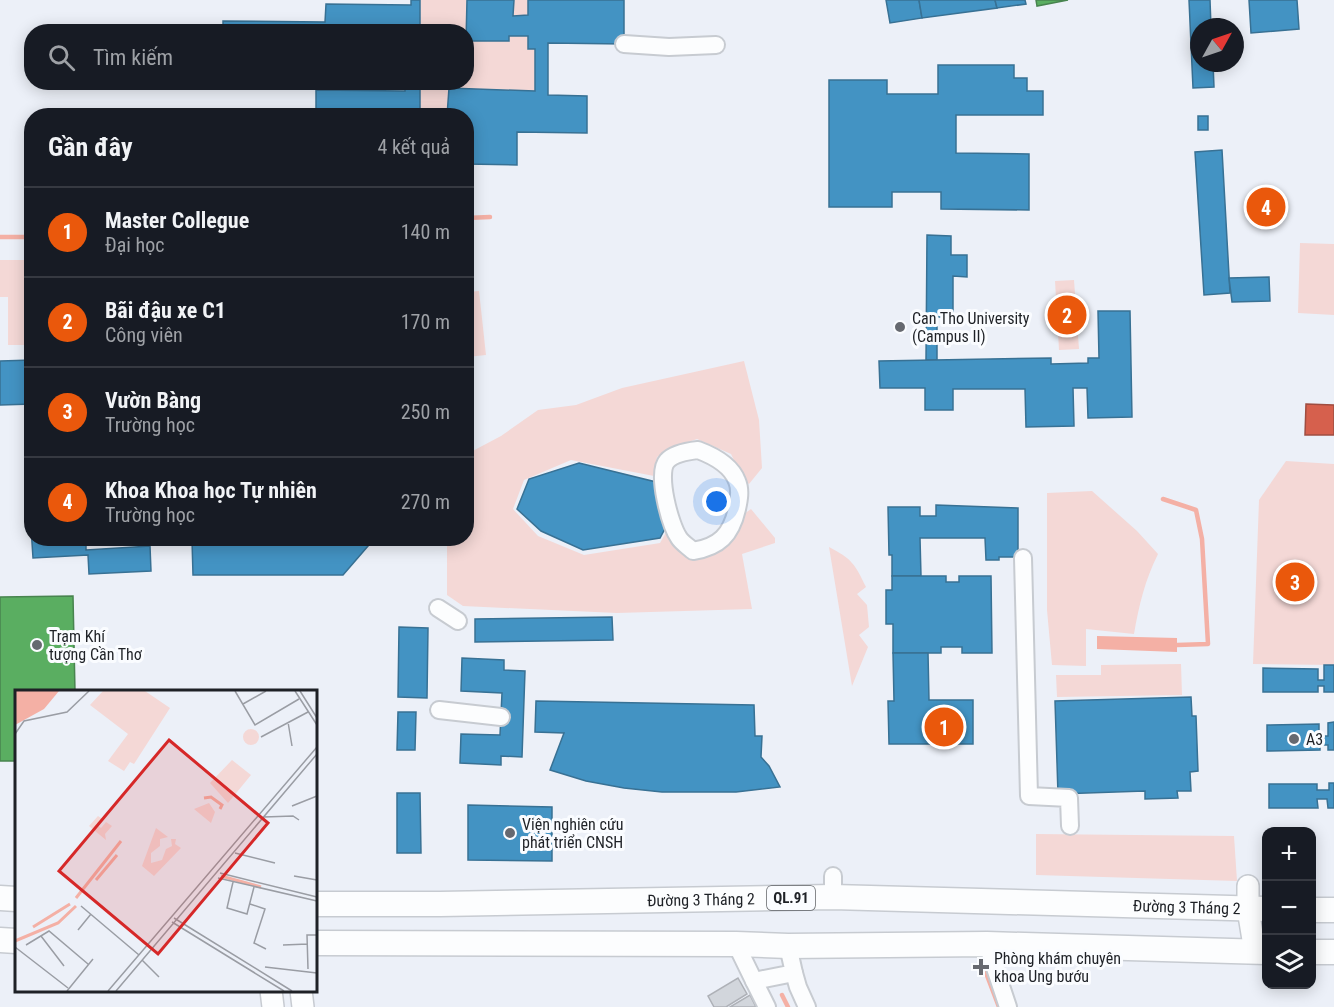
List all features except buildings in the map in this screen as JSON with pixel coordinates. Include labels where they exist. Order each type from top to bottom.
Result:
[{"type":"highway","name":"Đường 3 Tháng 2","points":[[316,904],[440,904],[833,887],[1254,902]]},
{"type":"highway","points":[[0,898],[15,899]]},
{"type":"highway","points":[[1316,910],[1334,910]]},
{"type":"highway","points":[[316,943],[788,946],[987,944],[1261,952]]},
{"type":"highway","points":[[1316,952],[1334,952]]},
{"type":"main road","points":[[1254,902],[1261,952]]},
{"type":"main road","points":[[271,992],[273,1007]]},
{"type":"main road","points":[[301,992],[303,1007]]},
{"type":"street","points":[[624,44],[669,47],[716,45]]},
{"type":"street","points":[[698,450],[712,455],[728,466],[738,482],[740,497],[733,524],[724,537],[708,549],[693,551],[679,539],[671,519],[664,488],[662,472],[668,460],[685,451],[698,450]]},
{"type":"street","points":[[1023,558],[1029,796],[1069,798],[1070,826]]},
{"type":"street","points":[[438,608],[459,621]]},
{"type":"street","points":[[439,710],[501,717]]},
{"type":"street","points":[[736,944],[767,1007]]},
{"type":"street","points":[[987,944],[1008,1007]]},
{"type":"street","points":[[788,946],[798,987],[807,1007]]},
{"type":"street","points":[[754,981],[794,973]]},
{"type":"shaded area","points":[[420,0],[467,0],[509,41],[509,36],[528,36],[528,48],[535,49],[535,91],[474,89],[474,24],[420,24]]},
{"type":"shaded area","points":[[514,0],[528,0],[528,15],[513,16]]},
{"type":"shaded area","points":[[420,90],[449,90],[448,108],[420,108]]},
{"type":"shaded area","points":[[1300,243],[1334,244],[1334,315],[1298,313]]},
{"type":"shaded area","points":[[0,260],[24,260],[24,345],[8,345],[8,297],[0,297]]},
{"type":"shaded area","points":[[1074,280],[1079,349],[1059,350],[1055,281]]},
{"type":"shaded area","points":[[474,291],[479,291],[486,355],[474,356]]},
{"type":"shaded area","points":[[744,361],[759,420],[762,468],[749,484],[744,481],[731,454],[697,439],[677,446],[657,457],[654,476],[571,460],[524,480],[513,509],[538,536],[584,555],[660,543],[669,527],[693,555],[718,552],[740,530],[744,514],[751,509],[775,538],[775,543],[742,554],[752,609],[617,613],[463,606],[447,595],[447,546],[474,546],[474,450],[501,436],[538,410],[576,405],[622,388]]},
{"type":"shaded area","points":[[1286,461],[1334,464],[1334,665],[1253,664],[1259,500]]},
{"type":"shaded area","points":[[1092,491],[1137,531],[1158,554],[1143,593],[1134,634],[1086,629],[1086,666],[1052,665],[1047,610],[1047,493]]},
{"type":"shaded area","points":[[829,547],[852,563],[866,587],[857,594],[867,605],[869,627],[859,635],[868,647],[852,686]]},
{"type":"shaded area","points":[[1097,636],[1177,638],[1177,652],[1097,649]]},
{"type":"shaded area","points":[[1181,664],[1182,695],[1057,697],[1056,675],[1101,675],[1101,665]]},
{"type":"shaded area","points":[[1036,834],[1234,836],[1237,881],[1036,875]]},
{"type":"waterway","points":[[474,218],[490,217]]},
{"type":"waterway","points":[[0,237],[24,237]]},
{"type":"waterway","points":[[1163,499],[1196,510],[1202,539],[1208,644],[1177,645]]},
{"type":"waterway","points":[[980,957],[999,1007]]},
{"type":"waterway","points":[[782,995],[788,1007]]},
{"type":"place","name":"Khoa Khoa học Tự nhiên","points":[[1266,207]]},
{"type":"place","name":"Bãi đậu xe C1","points":[[1067,315]]},
{"type":"place","name":"Can Tho University (Campus II)","points":[[900,327]]},
{"type":"place","name":"Vườn Bàng","points":[[1295,582]]},
{"type":"place","name":"Trạm Khí tượng Cần Thơ","points":[[37,645]]},
{"type":"place","name":"Master Collegue","points":[[944,727]]},
{"type":"place","name":"A3","points":[[1294,739]]},
{"type":"place","name":"Viện nghiên cứu phát triển CNSH","points":[[510,833]]},
{"type":"place","name":"Phòng khám chuyên khoa Ung bướu","points":[[981,967]]}]
